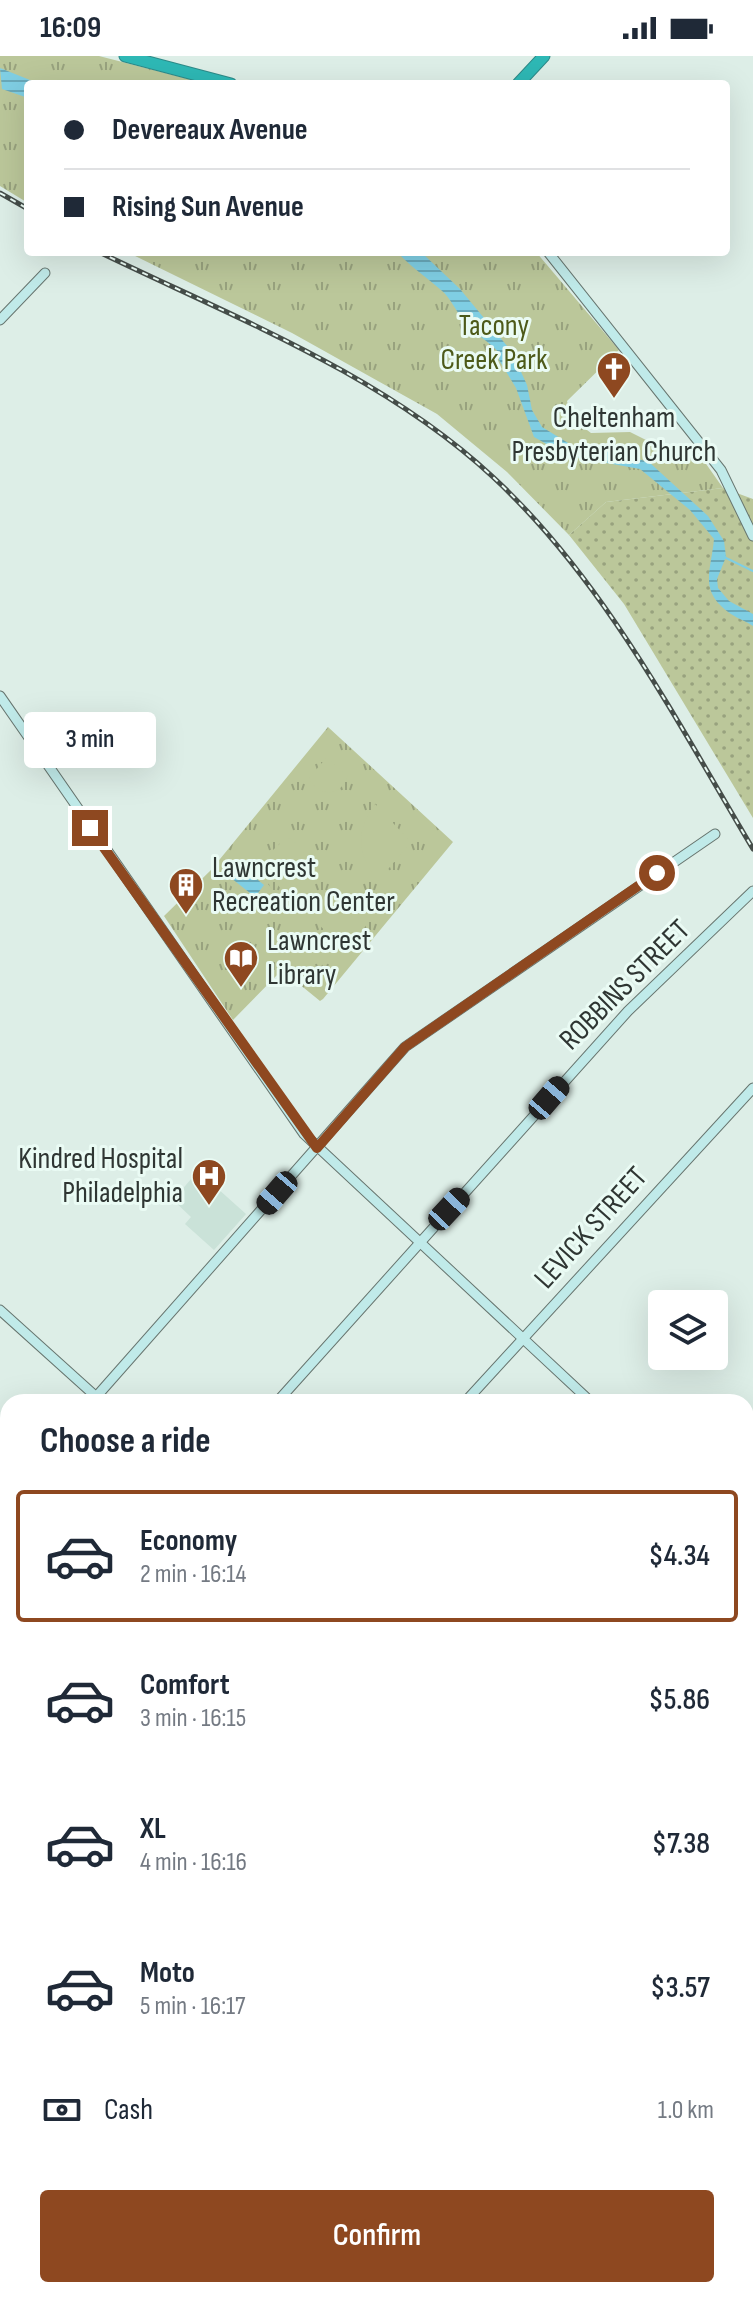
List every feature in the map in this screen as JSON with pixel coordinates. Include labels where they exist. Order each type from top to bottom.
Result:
[{"type":"highway","points":[[125,56],[216,80]]},
{"type":"highway","points":[[522,80],[544,56]]},
{"type":"street","points":[[551,256],[721,470],[753,536]]},
{"type":"street","points":[[0,320],[45,273]]},
{"type":"street","points":[[0,696],[317,1148],[582,1394]]},
{"type":"street","points":[[103,1394],[405,1047],[715,834]]},
{"type":"street","name":"ROBBINS STREET","points":[[284,1394],[628,1011],[753,891]]},
{"type":"street","name":"LEVICK STREET","points":[[472,1394],[753,1088]]},
{"type":"street","points":[[0,1310],[93,1394]]},
{"type":"shaded area","name":"Kindred Hospital Philadelphia","points":[[198,1171],[246,1214],[214,1250],[185,1224],[191,1217],[173,1200]]},
{"type":"green space","points":[[0,56],[99,56],[192,80],[24,80],[24,201],[0,186]]},
{"type":"green space","name":"Tacony Creek Park","points":[[135,256],[539,256],[619,350],[567,401],[571,418],[591,433],[630,432],[664,449],[697,451],[723,488],[606,502],[569,535],[507,472],[437,414],[292,333]]},
{"type":"green space","points":[[723,488],[753,499],[753,818],[624,604],[569,535],[606,502]]},
{"type":"green space","points":[[328,727],[453,842],[323,999],[320,1001],[282,970],[233,1020],[164,916],[211,870]]},
{"type":"green space","points":[[326,758],[348,775],[336,791],[324,792],[309,778]]},
{"type":"green space","points":[[375,804],[411,842],[378,881],[366,862],[361,843],[364,824]]},
{"type":"green space","points":[[287,837],[302,850],[306,866],[300,882],[284,893],[260,862]]},
{"type":"green space","points":[[237,860],[250,870],[254,867],[277,895],[264,912],[221,878]]},
{"type":"green space","points":[[343,898],[359,899],[376,912],[348,950],[313,920],[323,906]]},
{"type":"green space","points":[[296,928],[302,928],[331,952],[322,966],[289,944],[289,938]]},
{"type":"water","points":[[0,68],[30,80],[24,80],[24,97],[2,89]]},
{"type":"water","points":[[401,256],[425,256],[460,289],[512,352],[527,385],[532,410],[542,427],[578,449],[601,449],[649,462],[708,516],[724,541],[726,557],[717,579],[718,588],[729,601],[753,614],[753,626],[731,614],[714,597],[710,589],[709,571],[714,539],[690,510],[640,469],[568,456],[534,437],[516,388],[499,360],[500,354],[468,326],[445,293]]},
{"type":"water","points":[[241,866],[264,885],[255,897],[231,878]]},
{"type":"waterway","points":[[724,557],[753,571]]},
{"type":"railway","points":[[0,193],[24,207]]},
{"type":"railway","points":[[107,256],[305,350],[355,378],[450,440],[493,477],[533,517],[604,606],[636,653],[753,849]]},
{"type":"place","name":"Cheltenham Presbyterian Church","points":[[614,400]]},
{"type":"place","name":"Lawncrest Recreation Center","points":[[186,916]]},
{"type":"place","name":"Lawncrest Library","points":[[241,989]]},
{"type":"place","name":"Kindred Hospital Philadelphia","points":[[209,1207]]},
{"type":"route","points":[[90,828],[230,1030],[317,1148],[405,1047],[657,873]]}]
